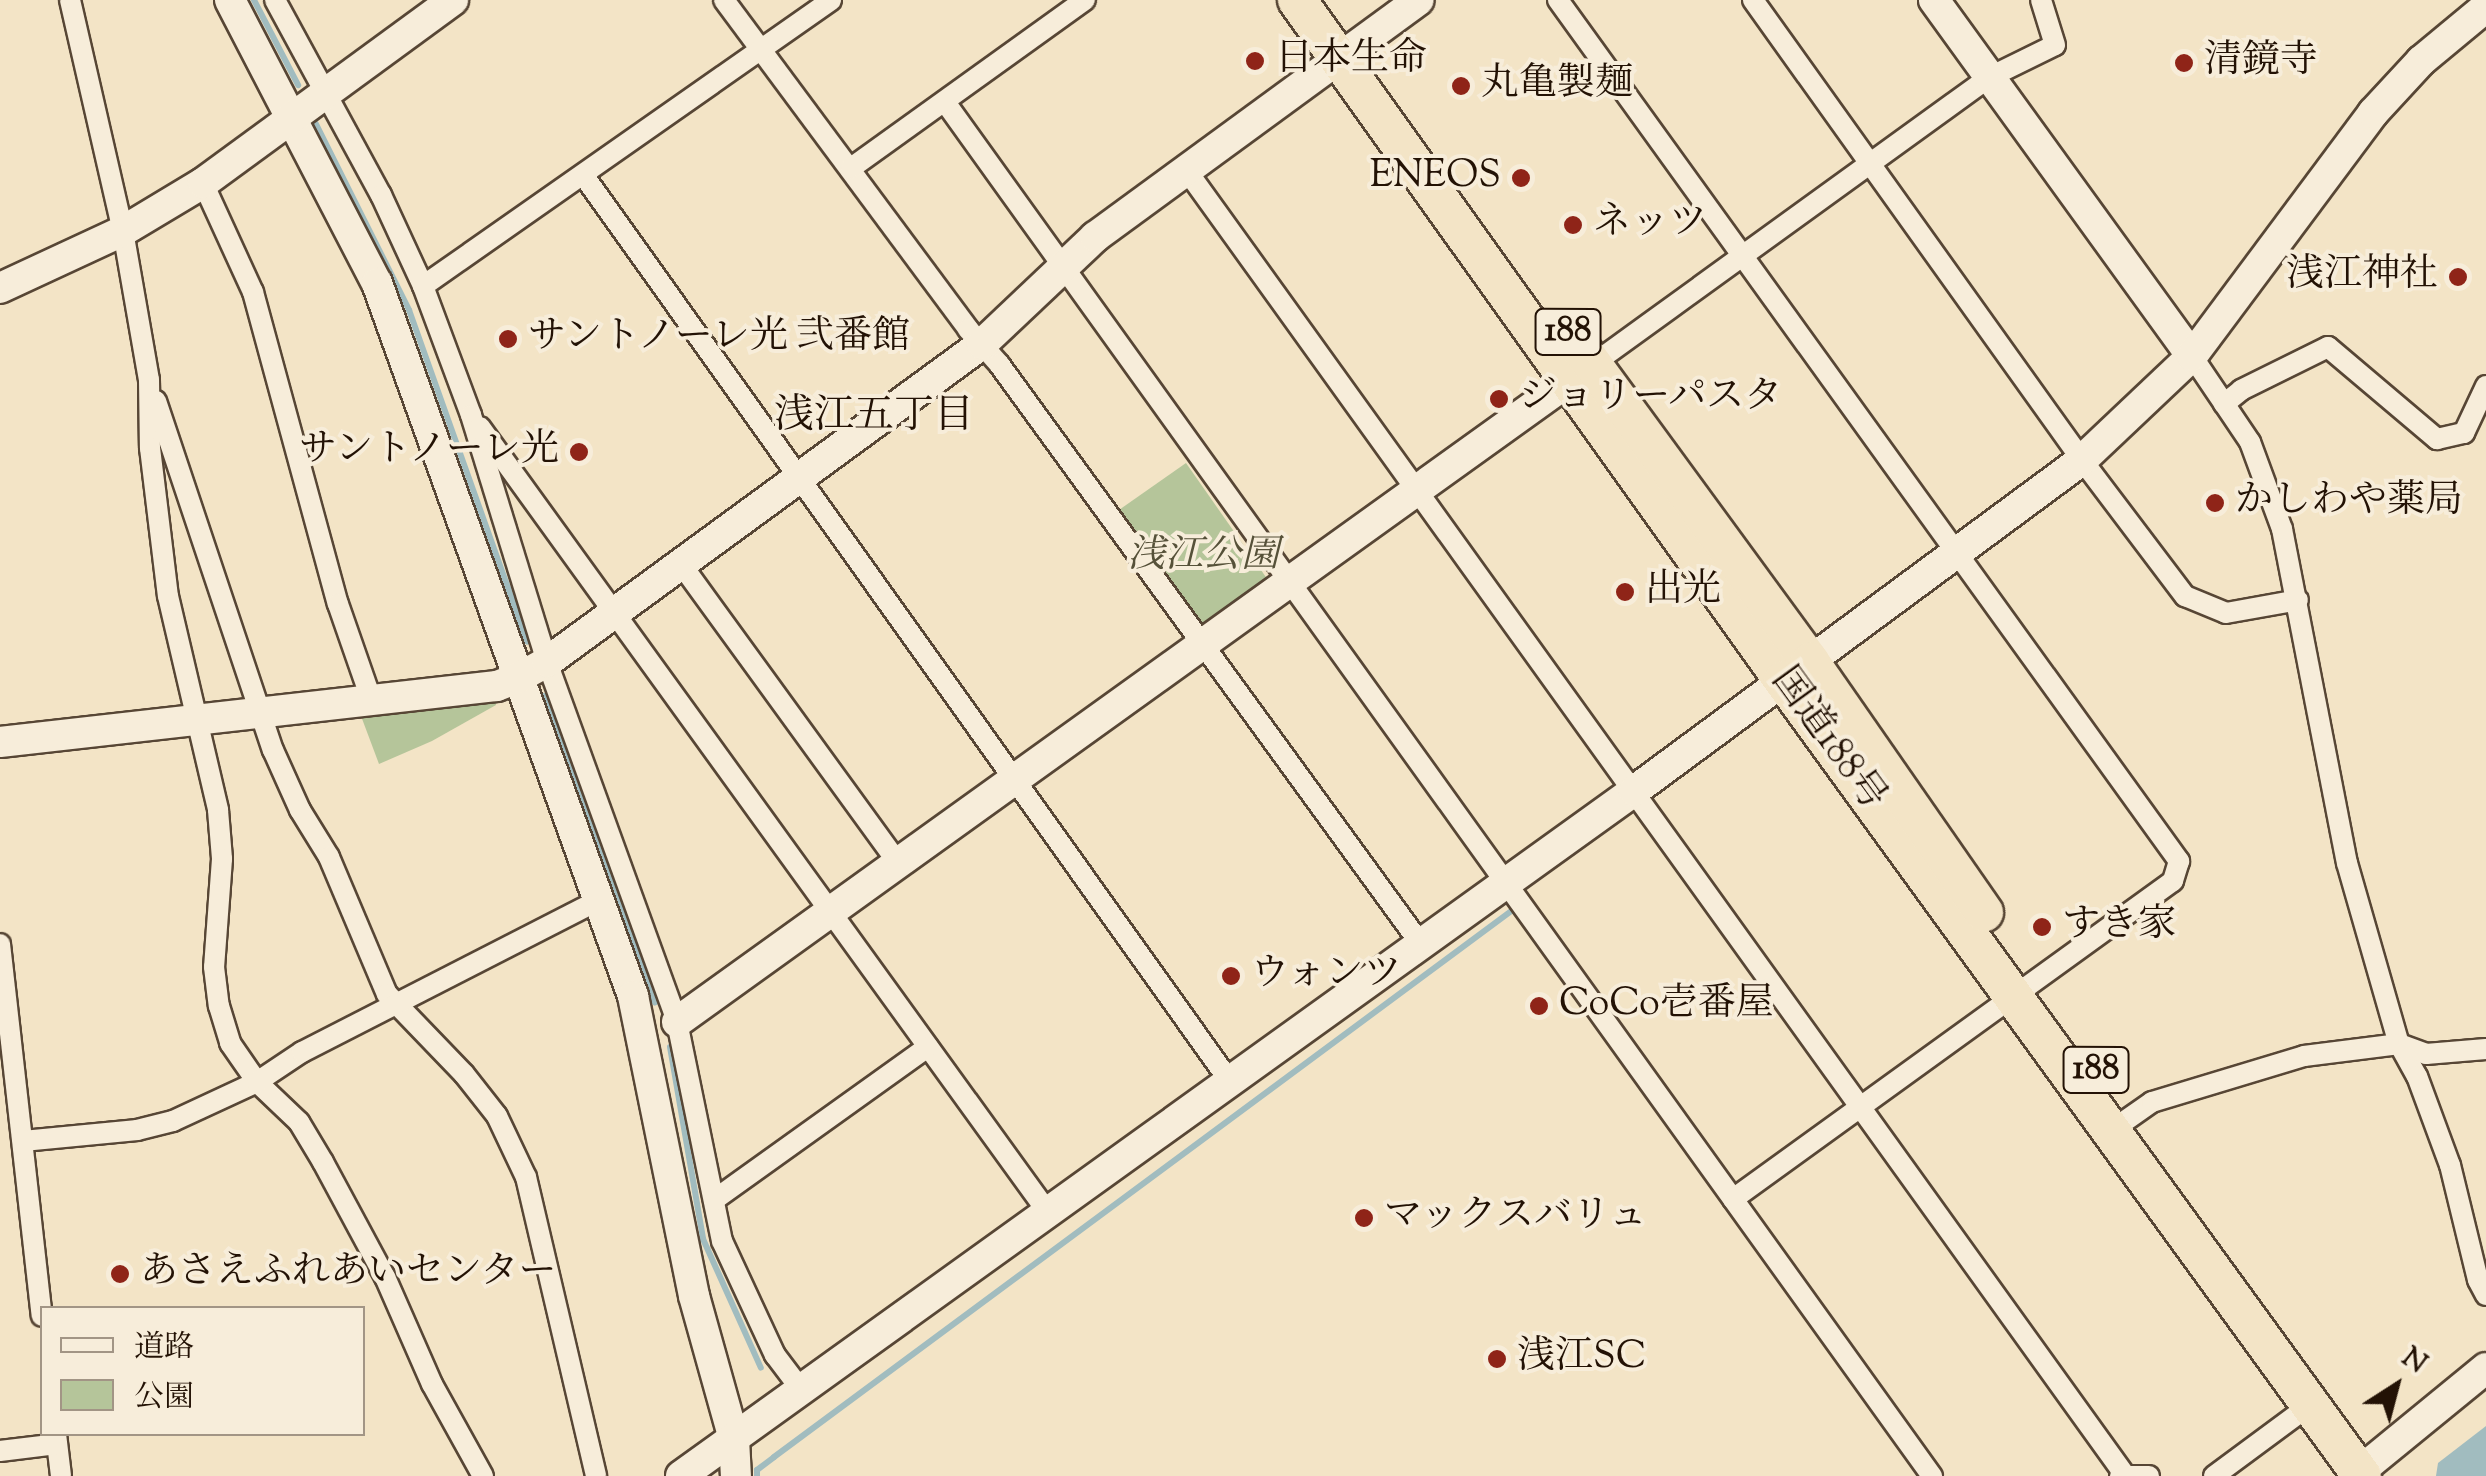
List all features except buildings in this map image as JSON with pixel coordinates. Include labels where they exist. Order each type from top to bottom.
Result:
[{"type":"highway","name":"国道188号","points":[[1298,0],[1350,50],[2367,1471]]},
{"type":"highway","name":"国道188号","points":[[1330,0],[1350,50]]},
{"type":"highway","name":"国道188号","points":[[2121,1123],[2310,1405],[2367,1471]]},
{"type":"street","points":[[70,0],[123,232],[149,380],[273,750],[300,810],[329,856],[396,1006],[464,1074],[497,1116],[526,1178],[596,1476]]},
{"type":"street","points":[[230,0],[378,283],[644,1030],[694,1296],[734,1440],[736,1476]]},
{"type":"street","points":[[275,0],[381,194],[423,286],[471,415],[547,662],[678,1022],[722,1241],[775,1355],[800,1388]]},
{"type":"street","points":[[0,288],[123,232],[202,183],[452,0]]},
{"type":"street","points":[[724,0],[1204,644],[1420,943]]},
{"type":"street","points":[[423,286],[831,0]]},
{"type":"street","points":[[851,168],[1085,0]]},
{"type":"street","points":[[0,742],[497,686],[518,678],[547,662],[982,344],[1095,237],[1419,0]]},
{"type":"street","points":[[1558,0],[2179,861],[2173,881],[1733,1200]]},
{"type":"street","points":[[1754,0],[2082,460],[2195,604],[2226,613],[2298,600]]},
{"type":"street","points":[[1934,0],[2250,442],[2282,529],[2347,863],[2399,1044],[2417,1076],[2450,1165],[2478,1280],[2486,1295]]},
{"type":"street","points":[[644,1030],[678,1022],[1990,76],[2055,45],[2041,0]]},
{"type":"street","points":[[681,1476],[1228,1079],[1634,791],[2082,460],[2192,356],[2372,113],[2421,61],[2486,8]]},
{"type":"street","points":[[946,102],[1932,1476]]},
{"type":"street","points":[[1185,168],[1861,1104],[2122,1475],[2149,1476]]},
{"type":"street","points":[[584,176],[1228,1079]]},
{"type":"street","points":[[202,183],[253,292],[338,604],[370,699]]},
{"type":"street","points":[[2224,404],[2241,390],[2328,347],[2437,439],[2464,433],[2481,416],[2486,386]]},
{"type":"street","points":[[149,380],[150,448],[168,596],[218,810],[222,859],[214,967],[218,1006],[230,1042],[257,1082],[299,1122],[323,1162],[384,1277],[432,1384],[484,1476]]},
{"type":"street","points":[[471,415],[1047,1211]]},
{"type":"street","points":[[681,564],[898,864]]},
{"type":"street","points":[[23,1140],[137,1130],[173,1121],[257,1082],[302,1052],[598,901]]},
{"type":"street","points":[[0,944],[9,1098],[23,1140],[41,1306]]},
{"type":"street","points":[[2121,1123],[2152,1102],[2304,1056],[2399,1044],[2426,1054],[2486,1049]]},
{"type":"street","points":[[714,1200],[928,1047]]},
{"type":"street","points":[[2367,1471],[2486,1368]]},
{"type":"street","points":[[2214,1476],[2310,1405]]},
{"type":"street","points":[[0,1451],[56,1439],[61,1476]]},
{"type":"green space","name":"浅江公園","points":[[1186,463],[1267,579],[1201,626],[1120,509]]},
{"type":"green space","points":[[495,699],[496,705],[432,741],[379,764],[361,716]]},
{"type":"water","points":[[2486,1426],[2486,1476],[2436,1476],[2438,1463]]},
{"type":"waterway","points":[[254,0],[298,85]]},
{"type":"waterway","points":[[316,124],[409,310],[527,642]]},
{"type":"waterway","points":[[544,696],[655,1003]]},
{"type":"waterway","points":[[757,1476],[757,1470],[774,1457],[1514,909]]},
{"type":"waterway","points":[[670,1047],[703,1239],[761,1368]]},
{"type":"place","name":"日本生命","points":[[1255,61]]},
{"type":"place","name":"清鏡寺","points":[[2184,63]]},
{"type":"place","name":"丸亀製麺","points":[[1461,86]]},
{"type":"place","name":"ENEOS","points":[[1521,178]]},
{"type":"place","name":"ネッツ","points":[[1573,225]]},
{"type":"place","name":"浅江神社","points":[[2458,277]]},
{"type":"place","name":"サントノーレ光 弐番館","points":[[508,339]]},
{"type":"place","name":"ジョリーパスタ","points":[[1499,399]]},
{"type":"place","name":"サントノーレ光","points":[[579,452]]},
{"type":"place","name":"かしわや薬局","points":[[2215,503]]},
{"type":"place","name":"出光","points":[[1625,592]]},
{"type":"place","name":"すき家","points":[[2042,927]]},
{"type":"place","name":"ウォンツ","points":[[1231,976]]},
{"type":"place","name":"CoCo壱番屋","points":[[1539,1006]]},
{"type":"place","name":"マックスバリュ","points":[[1364,1218]]},
{"type":"place","name":"あさえふれあいセンター","points":[[120,1274]]},
{"type":"place","name":"浅江SC","points":[[1497,1359]]},
{"type":"district","name":"浅江五丁目","points":[[874,418]]}]
